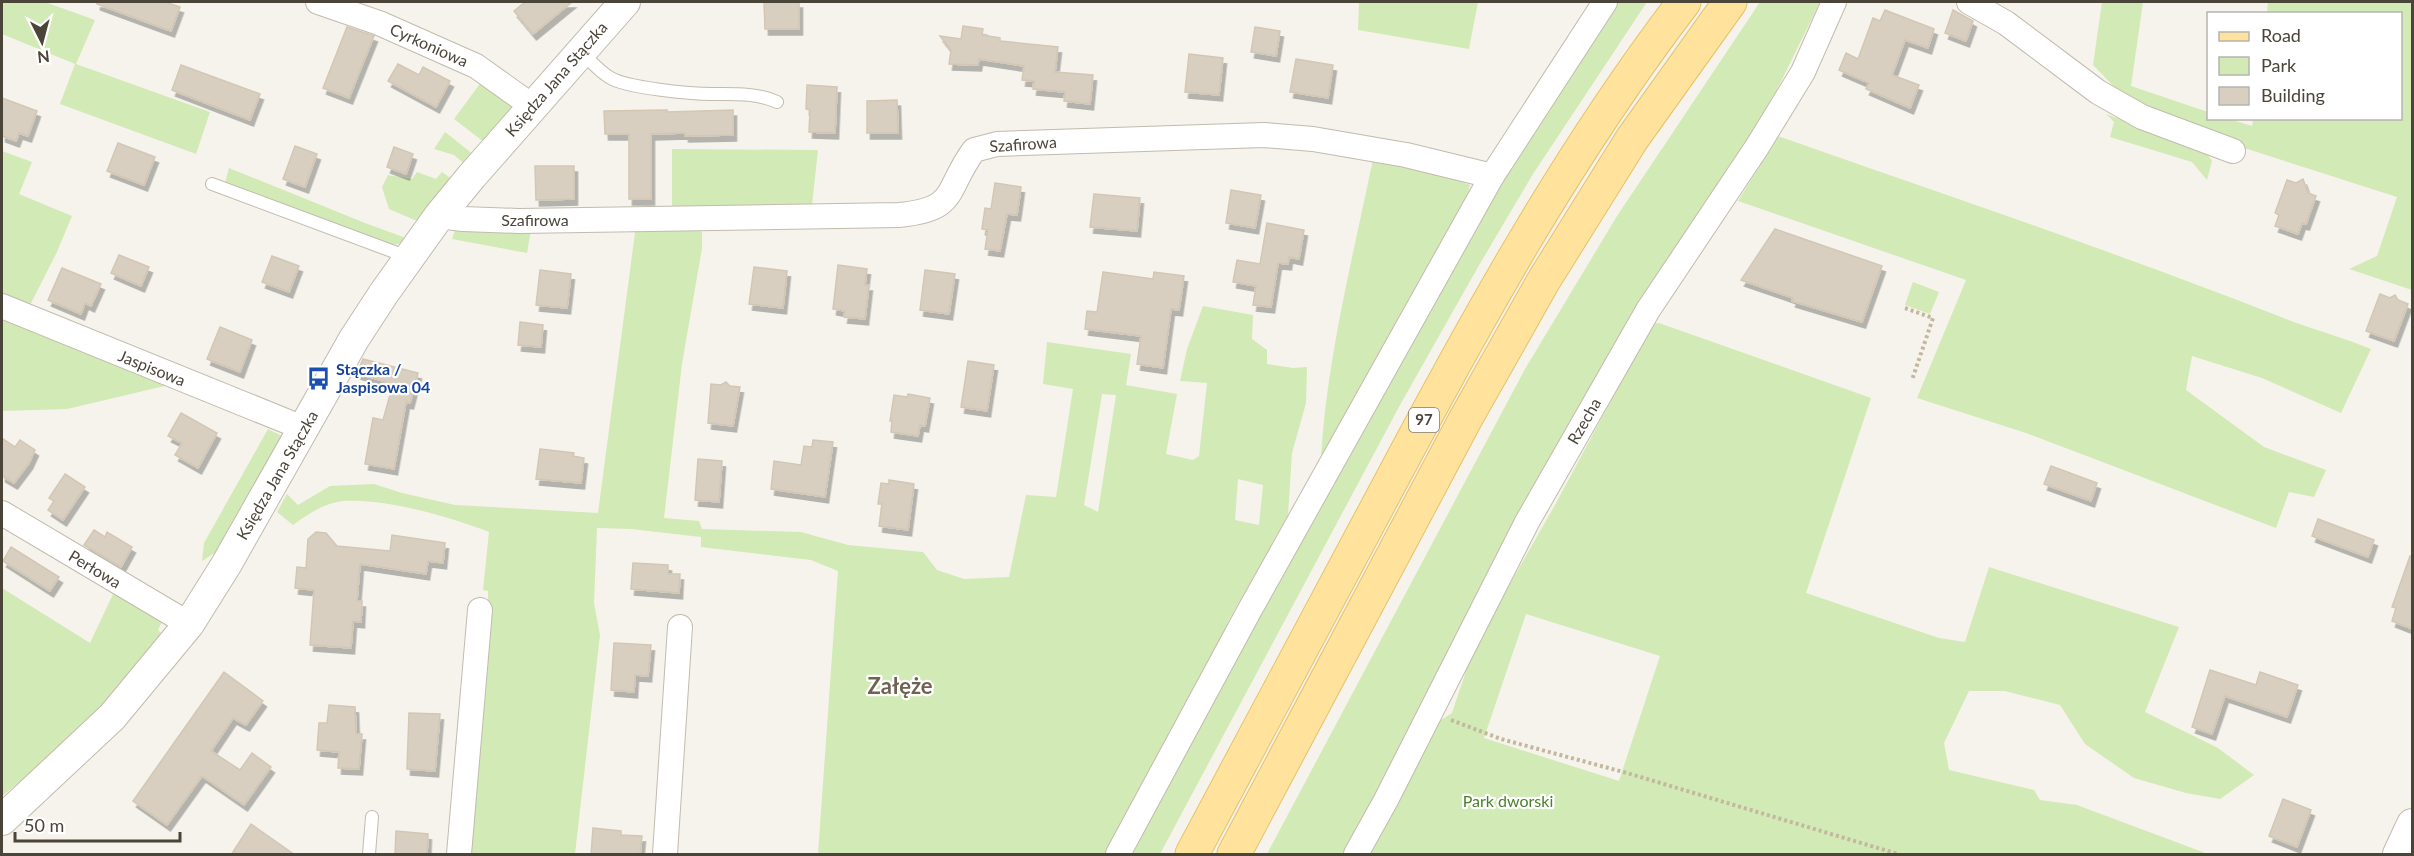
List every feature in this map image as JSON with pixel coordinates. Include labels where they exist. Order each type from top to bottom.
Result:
[{"type":"main road","name":"97","points":[[1192,855],[1495,290],[1590,136],[1650,46],[1684,2]]},
{"type":"main road","name":"97","points":[[1234,855],[1466,418],[1544,280],[1632,139],[1730,2]]},
{"type":"street","name":"Cyrkoniowa","points":[[318,2],[379,22],[476,66],[532,106]]},
{"type":"street","name":"Księdza Jana Stączka","points":[[3,816],[112,717],[189,624],[354,339],[409,257],[439,216],[532,106],[625,2]]},
{"type":"street","points":[[1118,855],[1248,613],[1492,176],[1605,2]]},
{"type":"street","name":"Rzecha","points":[[1356,855],[1527,522],[1648,310],[1757,147],[1803,72],[1834,2]]},
{"type":"street","points":[[1969,2],[2006,23],[2098,92],[2142,117],[2233,151]]},
{"type":"street","name":"Szafirowa","points":[[439,216],[519,221],[922,213],[937,208],[946,200],[974,150],[997,144],[1264,135],[1313,139],[1406,155],[1492,176]]},
{"type":"street","name":"Jaspisowa","points":[[2,306],[303,428]]},
{"type":"street","name":"Perłowa","points":[[2,513],[189,624]]},
{"type":"street","points":[[459,855],[480,610]]},
{"type":"street","points":[[664,855],[680,627]]},
{"type":"street","points":[[2398,855],[2412,824]]},
{"type":"lane","points":[[580,52],[610,78],[639,86],[700,94],[738,94],[768,98],[777,102]]},
{"type":"lane","points":[[212,184],[409,257]]},
{"type":"lane","points":[[369,855],[372,818]]},
{"type":"path","points":[[1905,308],[1933,318],[1912,380]]},
{"type":"path","points":[[1430,711],[1502,739],[1649,779],[1898,855]]},
{"type":"green space","points":[[2,2],[45,2],[95,20],[76,64],[210,112],[196,154],[60,104],[75,64],[2,34]]},
{"type":"green space","points":[[1359,2],[1478,2],[1469,49],[1358,30]]},
{"type":"green space","points":[[1615,2],[1647,2],[1533,174],[1478,267],[1400,405],[1160,854],[1127,854],[1505,175]]},
{"type":"green space","points":[[1760,2],[1820,2],[1772,100],[1735,160],[1632,312],[1388,773],[1342,854],[1267,854],[1525,369],[1617,216]]},
{"type":"green space","points":[[2102,2],[2143,2],[2131,86],[2207,112],[2207,120],[2232,120],[2252,126],[2253,120],[2402,120],[2402,12],[2267,12],[2268,2],[2412,2],[2412,290],[2349,269],[2377,256],[2397,197],[2238,146],[2129,102],[2093,65]]},
{"type":"green space","points":[[482,81],[513,104],[484,142],[454,119]]},
{"type":"green space","points":[[2106,114],[2205,151],[2212,161],[2207,180],[2192,162],[2110,137],[2114,122]]},
{"type":"green space","points":[[445,132],[474,155],[466,165],[454,155],[434,149]]},
{"type":"green space","points":[[1778,136],[2093,247],[2371,349],[2341,413],[2262,378],[2192,356],[2186,390],[2264,447],[2326,470],[2314,497],[2289,492],[2276,528],[2026,433],[1917,398],[1966,280],[1738,201]]},
{"type":"green space","points":[[672,149],[818,150],[812,205],[672,210]]},
{"type":"green space","points":[[2,151],[32,162],[19,194],[72,216],[29,307],[2,293]]},
{"type":"green space","points":[[1373,159],[1452,178],[1470,185],[1465,205],[1429,263],[1321,457],[1335,345]]},
{"type":"green space","points":[[229,168],[406,238],[403,243],[392,245],[225,183]]},
{"type":"green space","points":[[417,172],[436,179],[442,172],[453,180],[417,221],[389,209],[382,187],[388,175],[412,179]]},
{"type":"green space","points":[[636,225],[693,225],[702,232],[702,248],[682,364],[664,518],[699,521],[702,529],[801,532],[848,545],[923,552],[937,570],[964,579],[1009,577],[1026,495],[1056,497],[1073,389],[1043,384],[1047,342],[1131,354],[1126,385],[1177,394],[1166,454],[1193,460],[1199,456],[1207,383],[1180,381],[1187,349],[1203,306],[1253,315],[1252,339],[1267,350],[1267,364],[1293,368],[1307,367],[1306,403],[1292,453],[1288,515],[1229,620],[1216,649],[1106,854],[818,854],[838,571],[811,560],[701,547],[701,537],[631,529],[597,528],[594,603],[600,635],[575,854],[470,854],[488,641],[488,591],[483,590],[489,532],[456,520],[378,502],[336,502],[316,510],[293,525],[277,512],[287,494],[298,505],[330,486],[374,484],[455,505],[598,513]],"holes":[[[1102,394],[1116,395],[1098,512],[1084,505]],[[1238,479],[1263,485],[1259,525],[1235,520]]]},
{"type":"green space","points":[[455,230],[531,230],[527,253],[452,239]]},
{"type":"green space","points":[[1913,282],[1939,292],[1930,314],[1905,305]]},
{"type":"green space","points":[[2,315],[173,384],[67,409],[2,411]]},
{"type":"green space","name":"Park dworski","points":[[1659,323],[1871,398],[1806,593],[1939,638],[1965,642],[1989,567],[2179,627],[2145,712],[2218,748],[2254,775],[2220,799],[2186,793],[2134,778],[2085,744],[2060,705],[2005,691],[1969,691],[1944,743],[1949,770],[2034,790],[2040,800],[2077,805],[2208,854],[1368,854],[1433,725],[1452,713],[1474,647],[1555,505],[1652,324]],"holes":[[[1526,614],[1660,656],[1619,781],[1484,738]]]},
{"type":"green space","points":[[268,429],[282,436],[219,550],[202,561],[204,543]]},
{"type":"green space","points":[[2,588],[90,643],[115,590],[163,620],[158,630],[164,636],[88,721],[2,796]]},
{"type":"building","points":[[97,2],[165,2],[180,7],[171,31],[97,4]]},
{"type":"building","points":[[525,2],[572,2],[533,34],[514,11]]},
{"type":"building","points":[[764,2],[799,2],[799,29],[765,29]]},
{"type":"building","points":[[1885,10],[1934,29],[1928,48],[1905,40],[1892,75],[1919,85],[1910,108],[1866,89],[1869,83],[1839,70],[1846,53],[1858,59],[1873,18],[1880,21]]},
{"type":"building","points":[[1953,10],[1973,21],[1966,41],[1945,33]]},
{"type":"building","points":[[963,26],[983,29],[982,35],[1000,38],[1000,41],[1058,47],[1055,72],[1093,75],[1090,104],[1064,101],[1065,92],[1033,89],[1034,81],[1022,80],[1024,66],[979,59],[978,65],[949,64],[951,50],[940,36],[961,39]]},
{"type":"building","points":[[347,27],[374,36],[349,98],[323,88]]},
{"type":"building","points":[[1255,27],[1280,31],[1276,56],[1251,52]]},
{"type":"building","points":[[1189,54],[1223,58],[1219,95],[1185,92]]},
{"type":"building","points":[[1296,59],[1333,65],[1328,98],[1290,92]]},
{"type":"building","points":[[398,64],[419,75],[423,67],[450,81],[436,107],[388,81]]},
{"type":"building","points":[[181,65],[260,94],[250,120],[172,90]]},
{"type":"building","points":[[807,85],[837,87],[835,133],[809,132],[810,110],[806,109]]},
{"type":"building","points":[[2,98],[37,111],[28,136],[19,133],[16,141],[2,136]]},
{"type":"building","points":[[897,100],[898,133],[867,133],[867,101]]},
{"type":"building","points":[[667,110],[667,112],[733,110],[733,135],[651,134],[651,199],[629,199],[629,134],[605,134],[604,111]]},
{"type":"building","points":[[118,143],[155,157],[144,185],[107,171]]},
{"type":"building","points":[[295,146],[317,154],[305,187],[283,179]]},
{"type":"building","points":[[394,147],[413,154],[406,174],[387,167]]},
{"type":"building","points":[[535,166],[574,166],[574,199],[536,200]]},
{"type":"building","points":[[2303,179],[2308,193],[2316,196],[2306,224],[2302,223],[2298,234],[2275,226],[2279,215],[2275,213],[2287,180],[2296,183]]},
{"type":"building","points":[[995,183],[1021,187],[1017,215],[1007,214],[1000,251],[985,249],[988,230],[982,229],[985,208],[991,209]]},
{"type":"building","points":[[1231,190],[1261,195],[1255,228],[1226,223]]},
{"type":"building","points":[[1094,194],[1140,198],[1137,231],[1090,227]]},
{"type":"building","points":[[1267,223],[1304,230],[1299,259],[1289,257],[1288,264],[1278,263],[1271,307],[1253,305],[1256,286],[1233,282],[1237,260],[1260,264]]},
{"type":"building","points":[[1775,229],[1882,266],[1862,322],[1792,301],[1793,298],[1741,280]]},
{"type":"building","points":[[119,255],[149,267],[141,286],[111,273]]},
{"type":"building","points":[[272,256],[299,266],[289,292],[262,282]]},
{"type":"building","points":[[838,265],[867,269],[865,285],[869,285],[865,319],[844,317],[845,311],[833,309]]},
{"type":"building","points":[[754,267],[787,271],[783,308],[749,304]]},
{"type":"building","points":[[62,268],[101,284],[91,306],[85,303],[81,314],[48,300]]},
{"type":"building","points":[[540,270],[571,274],[567,308],[536,305]]},
{"type":"building","points":[[925,270],[955,274],[949,314],[920,310]]},
{"type":"building","points":[[1103,272],[1153,279],[1154,272],[1184,276],[1179,310],[1171,309],[1163,368],[1137,364],[1141,336],[1085,329],[1087,311],[1097,312]]},
{"type":"building","points":[[2380,294],[2390,298],[2395,295],[2398,300],[2408,304],[2394,341],[2366,331]]},
{"type":"building","points":[[520,322],[543,325],[541,347],[518,345]]},
{"type":"building","points":[[220,327],[252,340],[240,372],[207,359]]},
{"type":"building","points":[[363,359],[418,373],[410,403],[406,402],[394,469],[365,464],[373,418],[383,420],[393,384],[357,373]]},
{"type":"building","points":[[968,361],[994,365],[987,411],[961,407]]},
{"type":"building","points":[[726,382],[730,386],[740,387],[733,426],[708,423],[711,384],[721,385]]},
{"type":"building","points":[[908,394],[930,398],[925,426],[920,425],[918,436],[891,432],[892,421],[890,421],[894,395],[907,397]]},
{"type":"building","points":[[181,413],[217,433],[198,468],[175,455],[182,443],[168,436]]},
{"type":"building","points":[[2,438],[15,447],[20,440],[35,450],[29,463],[14,483],[2,476]]},
{"type":"building","points":[[813,440],[833,442],[825,497],[771,489],[774,461],[801,465],[804,446],[812,447]]},
{"type":"building","points":[[540,449],[574,453],[573,456],[584,458],[581,483],[536,479]]},
{"type":"building","points":[[698,459],[722,461],[719,502],[695,500]]},
{"type":"building","points":[[2051,466],[2097,483],[2091,501],[2044,484]]},
{"type":"building","points":[[65,474],[85,487],[63,520],[48,510],[54,501],[49,498]]},
{"type":"building","points":[[889,480],[914,484],[908,530],[879,526],[882,504],[878,504],[881,483],[889,484]]},
{"type":"building","points":[[2318,519],[2374,540],[2368,557],[2312,536]]},
{"type":"building","points":[[94,530],[105,537],[107,532],[132,547],[121,567],[84,545]]},
{"type":"building","points":[[316,532],[326,533],[337,546],[390,551],[392,535],[445,543],[443,563],[428,561],[426,574],[360,564],[357,601],[362,601],[361,622],[353,621],[351,648],[310,645],[314,590],[295,588],[297,567],[306,568],[308,539]]},
{"type":"building","points":[[11,547],[59,577],[50,591],[3,561]]},
{"type":"building","points":[[2410,556],[2412,557],[2412,629],[2392,621],[2396,608],[2392,607]]},
{"type":"building","points":[[633,563],[668,565],[668,574],[680,574],[679,593],[631,589]]},
{"type":"building","points":[[614,643],[651,645],[648,676],[635,675],[634,692],[611,690]]},
{"type":"building","points":[[2210,670],[2256,685],[2260,672],[2298,685],[2287,717],[2225,696],[2212,734],[2192,727]]},
{"type":"building","points":[[224,672],[263,701],[246,725],[233,718],[211,751],[240,770],[252,753],[271,767],[244,805],[202,776],[167,825],[133,801]]},
{"type":"building","points":[[329,705],[355,707],[356,734],[362,734],[359,769],[338,768],[339,752],[317,750],[319,723],[327,723]]},
{"type":"building","points":[[409,713],[440,714],[435,771],[407,769]]},
{"type":"building","points":[[2283,799],[2311,810],[2297,847],[2269,836]]},
{"type":"building","points":[[251,824],[295,855],[231,855]]},
{"type":"building","points":[[593,828],[621,831],[621,835],[642,836],[640,855],[591,855]]},
{"type":"building","points":[[396,831],[428,834],[427,855],[395,855]]},
{"type":"place","name":"Stączka / Jaspisowa 04","points":[[318,378]]},
{"type":"district","name":"Załęże","points":[[900,686]]}]
